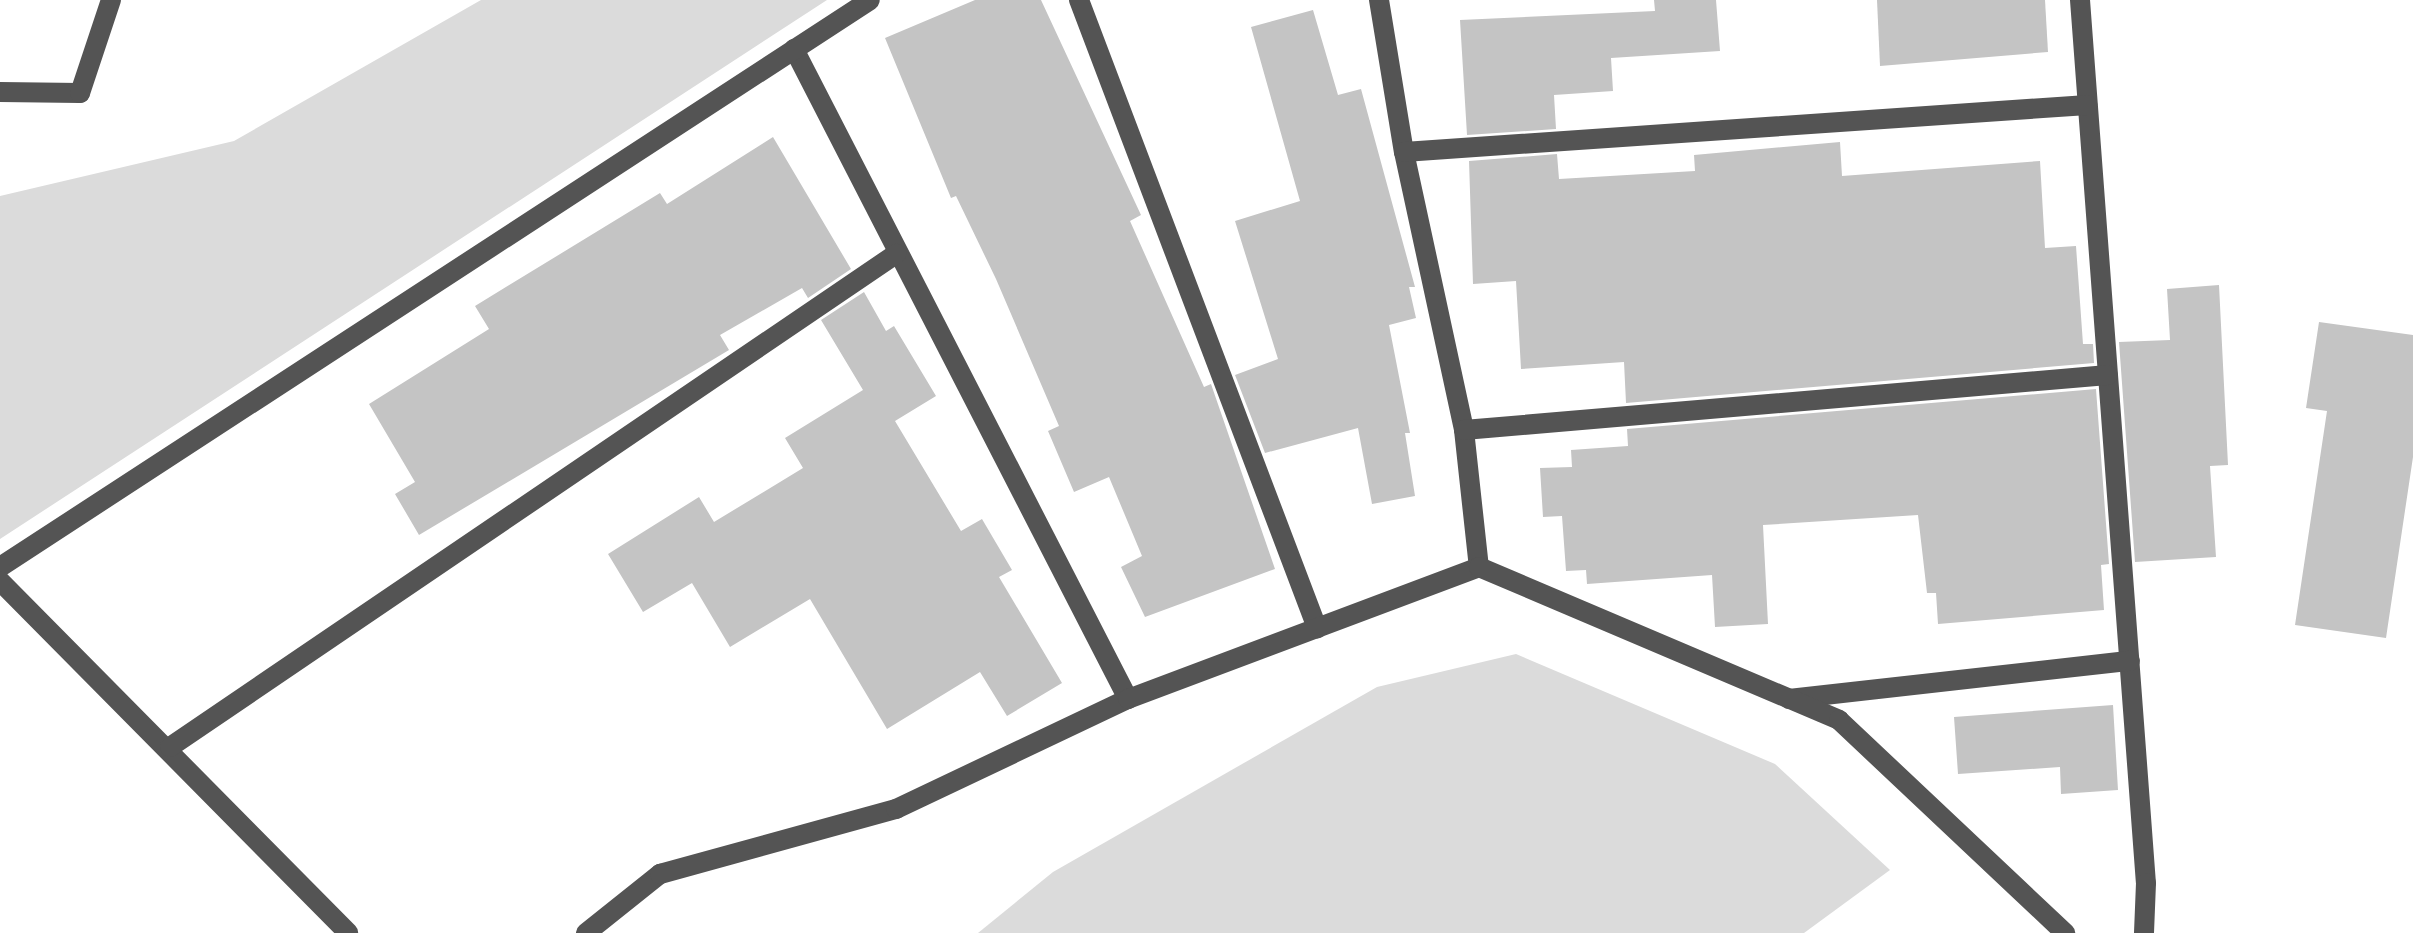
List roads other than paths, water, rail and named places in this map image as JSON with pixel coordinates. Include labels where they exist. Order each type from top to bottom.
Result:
[{"type":"street","points":[[0,92],[80,93],[111,0]]},
{"type":"street","points":[[0,567],[870,0]]},
{"type":"street","points":[[1079,0],[1317,628]]},
{"type":"street","points":[[1379,0],[1404,152],[1464,430],[1479,567]]},
{"type":"street","points":[[2080,0],[2146,883],[2144,933]]},
{"type":"street","points":[[794,49],[896,254],[1128,699]]},
{"type":"street","points":[[1404,152],[2087,105]]},
{"type":"street","points":[[170,747],[896,254]]},
{"type":"street","points":[[1464,430],[2108,375]]},
{"type":"street","points":[[586,933],[660,874],[896,809],[1128,699],[1479,567],[1839,720],[2065,933]]},
{"type":"street","points":[[0,581],[170,747],[348,933]]},
{"type":"street","points":[[1789,699],[2130,661]]}]
